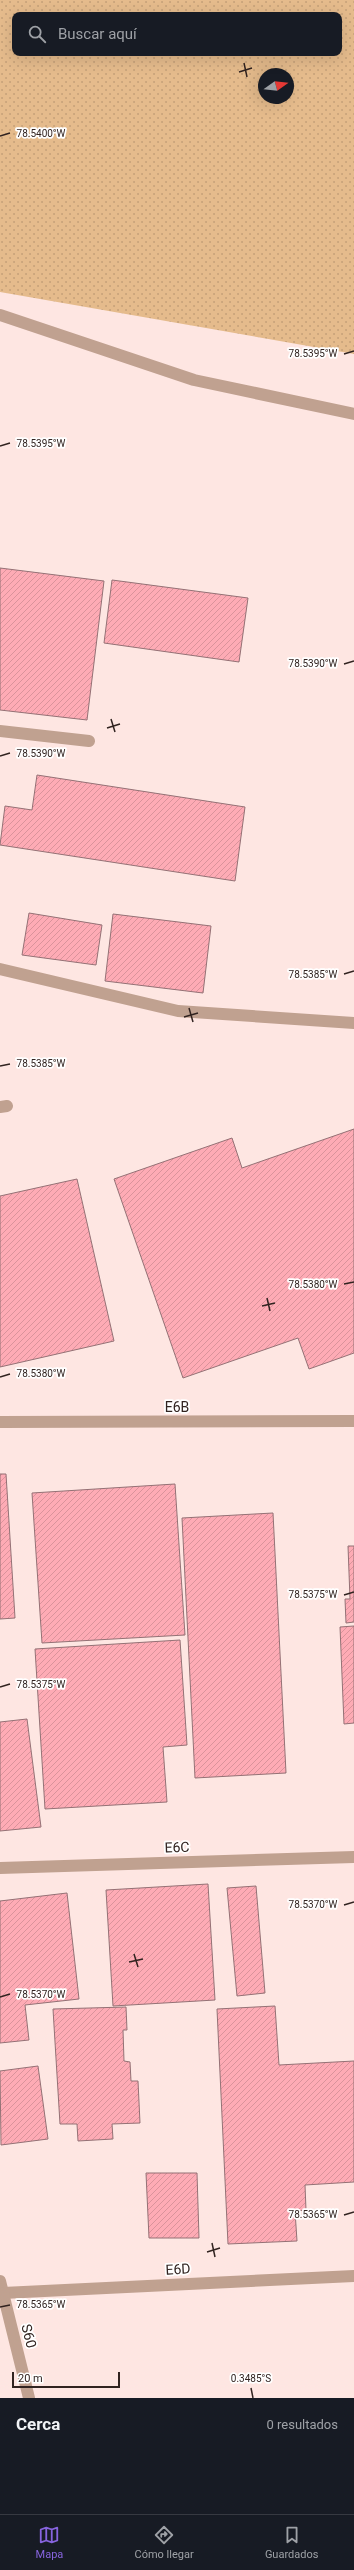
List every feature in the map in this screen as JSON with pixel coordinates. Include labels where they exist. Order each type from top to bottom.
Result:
[{"type":"street","points":[[0,315],[194,380],[354,414]]},
{"type":"street","points":[[0,731],[89,741]]},
{"type":"street","points":[[0,969],[178,1011],[354,1022]]},
{"type":"street","name":"E6B","points":[[0,1422],[354,1421]]},
{"type":"street","name":"E6C","points":[[0,1868],[354,1857]]},
{"type":"street","name":"E6D","points":[[1,2287],[354,2276]]},
{"type":"street","name":"S60","points":[[1,2287],[29,2398]]},
{"type":"shaded area","points":[[0,0],[354,0],[354,354],[0,292]]},
{"type":"building","points":[[0,568],[104,581],[87,720],[0,710]]},
{"type":"building","points":[[112,580],[248,598],[239,662],[104,643]]},
{"type":"building","points":[[37,775],[245,807],[235,881],[0,845],[5,806],[32,810]]},
{"type":"building","points":[[29,913],[102,925],[96,965],[22,955]]},
{"type":"building","points":[[113,914],[211,926],[203,993],[105,981]]},
{"type":"building","points":[[354,1129],[354,1353],[309,1369],[298,1338],[183,1378],[114,1179],[232,1138],[242,1168]]},
{"type":"building","points":[[77,1179],[114,1341],[0,1367],[0,1196]]},
{"type":"building","points":[[0,1474],[6,1474],[15,1618],[0,1619]]},
{"type":"building","points":[[175,1484],[185,1635],[42,1643],[32,1493]]},
{"type":"building","points":[[273,1513],[286,1773],[195,1778],[182,1518]]},
{"type":"building","points":[[348,1546],[354,1546],[354,1622],[346,1623],[345,1599],[350,1599]]},
{"type":"building","points":[[354,1626],[354,1723],[344,1724],[340,1627]]},
{"type":"building","points":[[180,1640],[187,1745],[163,1747],[167,1802],[45,1809],[35,1649]]},
{"type":"building","points":[[27,1719],[41,1827],[0,1831],[0,1722]]},
{"type":"building","points":[[208,1884],[215,2000],[113,2006],[106,1890]]},
{"type":"building","points":[[256,1886],[265,1993],[237,1996],[227,1888]]},
{"type":"building","points":[[67,1893],[79,1999],[25,2005],[29,2040],[0,2043],[0,1901]]},
{"type":"building","points":[[275,2006],[279,2065],[354,2061],[354,2182],[305,2185],[306,2210],[295,2211],[297,2241],[228,2244],[217,2009]]},
{"type":"building","points":[[126,2007],[127,2030],[123,2030],[124,2061],[130,2062],[131,2081],[138,2081],[140,2123],[112,2124],[113,2139],[78,2141],[77,2124],[60,2124],[53,2009]]},
{"type":"building","points":[[38,2066],[48,2139],[1,2145],[0,2071]]},
{"type":"building","points":[[146,2173],[197,2173],[199,2238],[149,2238]]}]
